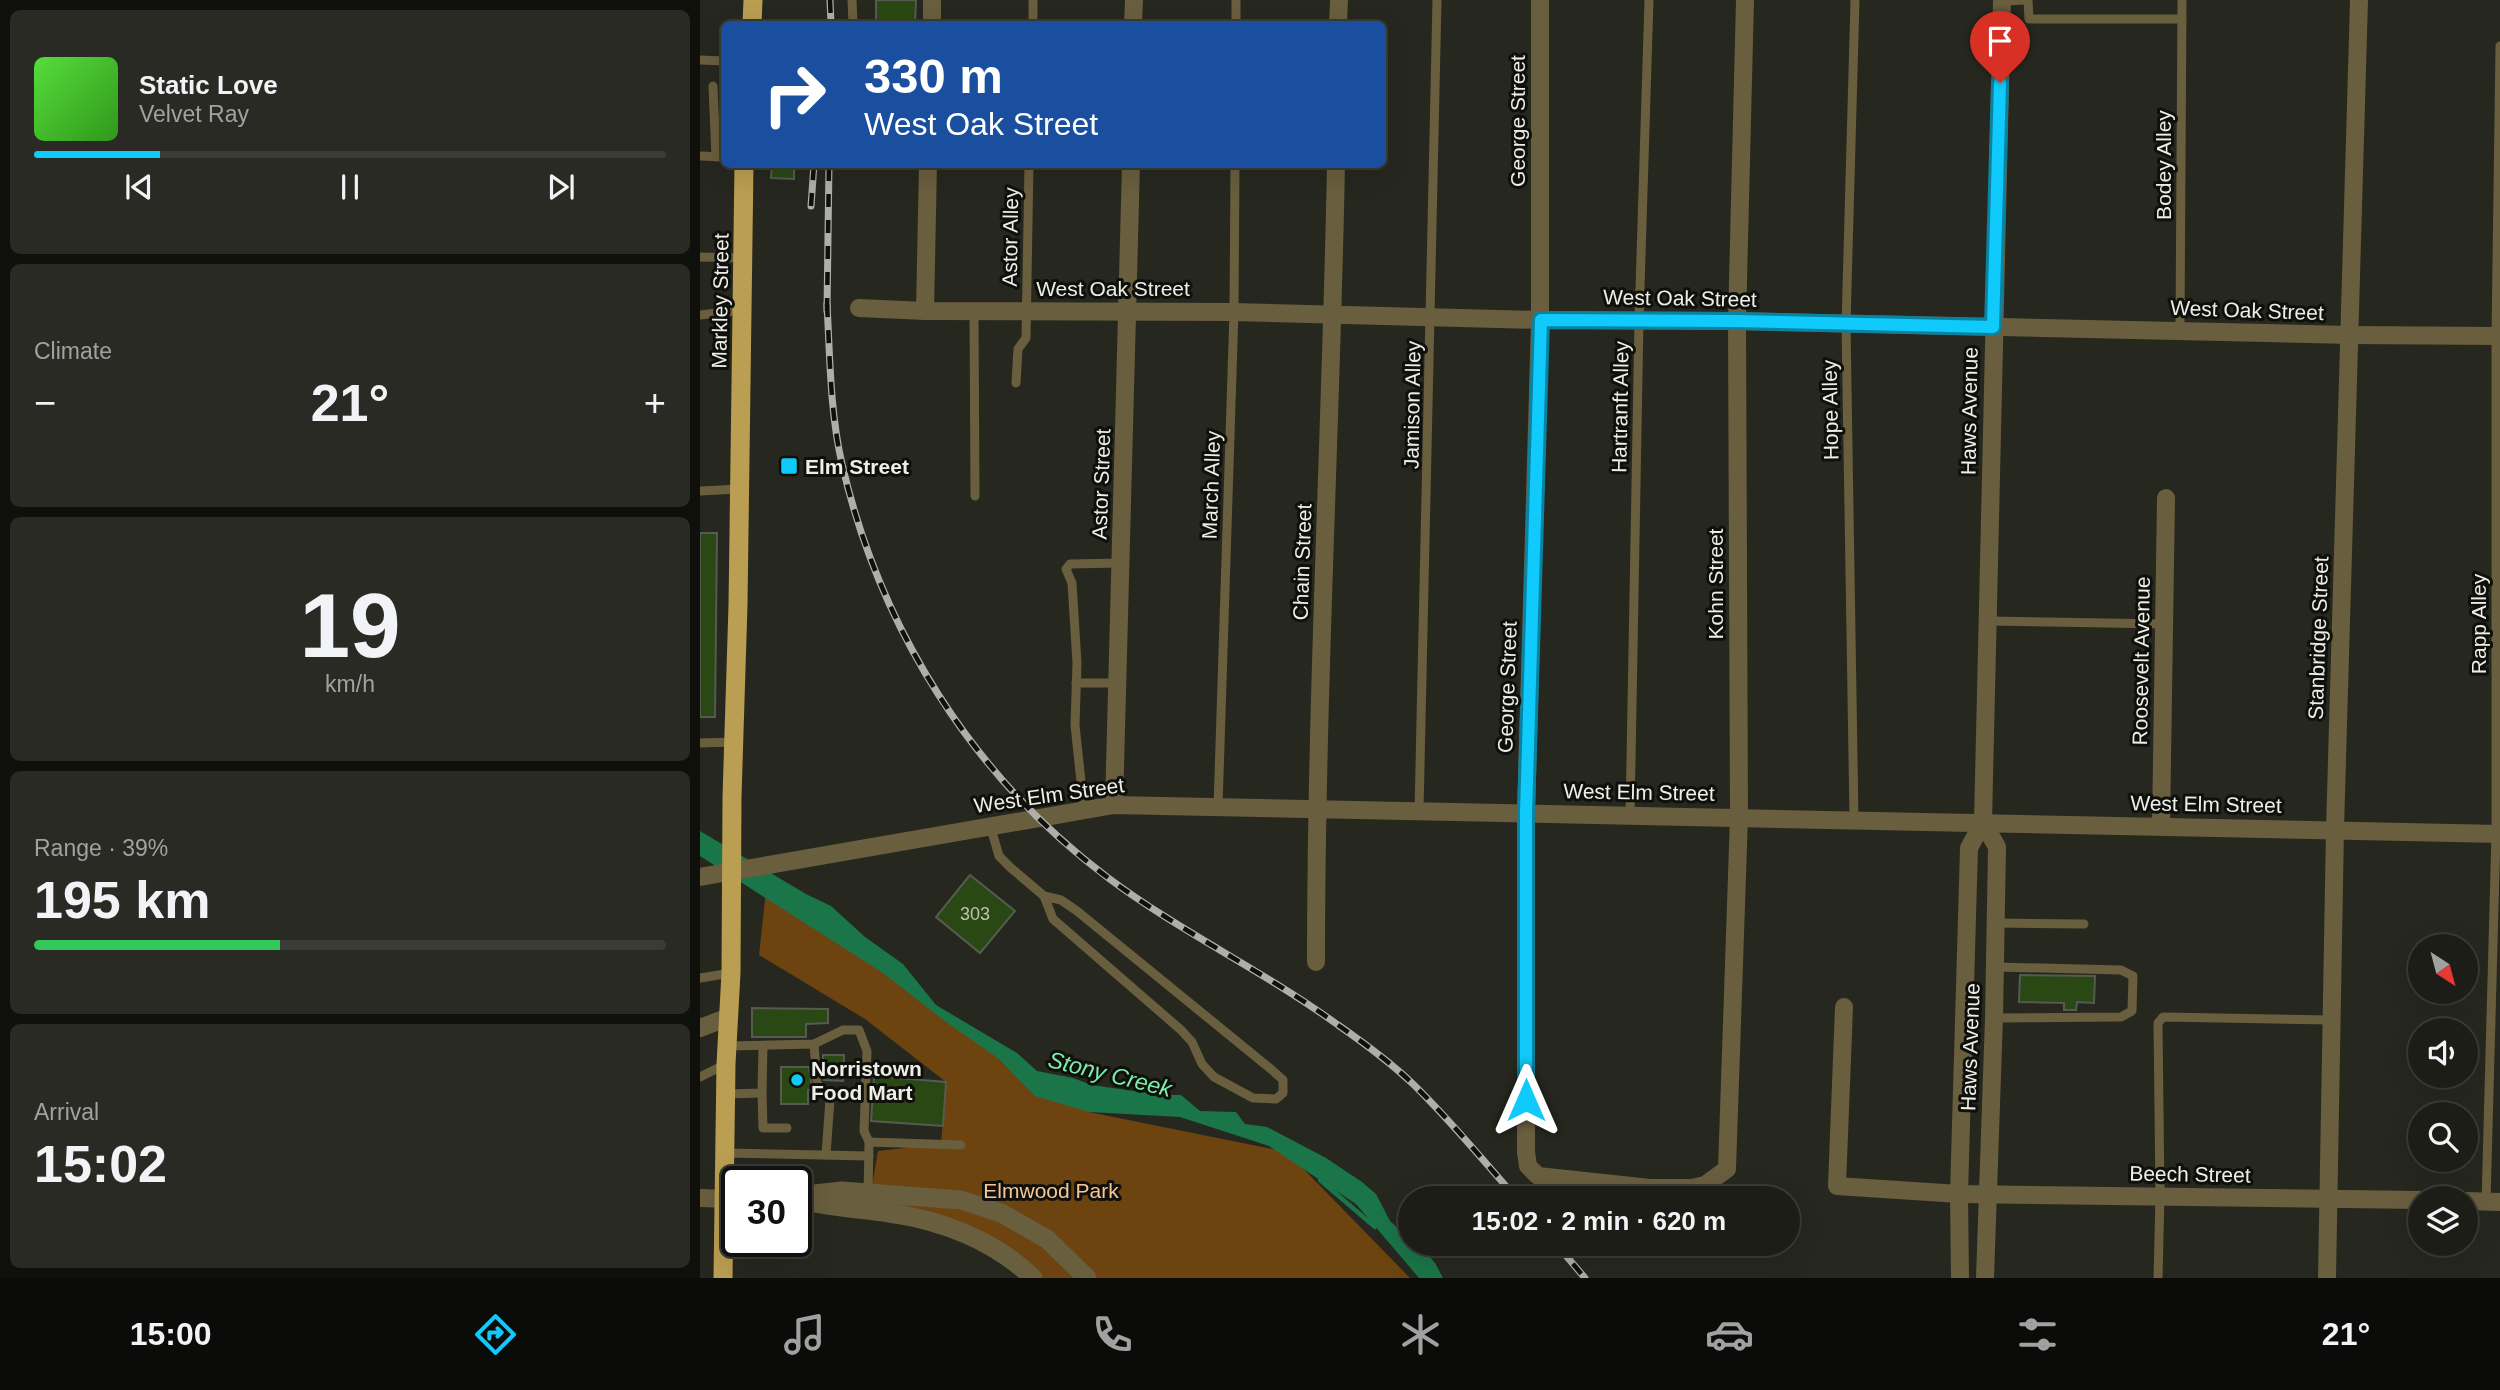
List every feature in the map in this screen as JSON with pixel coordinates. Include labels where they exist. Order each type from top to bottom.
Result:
[{"type":"highway","points":[[752,21],[753,0]]},
{"type":"highway","name":"Markley Street","points":[[727,1166],[726,1055],[731,973],[744,168]]},
{"type":"highway","name":"Markley Street","points":[[723,1278],[725,1257]]},
{"type":"street","points":[[932,0],[932,21]]},
{"type":"street","points":[[1133,21],[1134,0]]},
{"type":"street","points":[[1338,21],[1339,0]]},
{"type":"street","name":"George Street","points":[[1540,0],[1541,320],[1526,813],[1528,1166],[1538,1176],[1650,1188],[1692,1188],[1705,1185],[1727,1169]]},
{"type":"street","name":"Kohn Street","points":[[1727,1169],[1739,817],[1737,321],[1745,0]]},
{"type":"street","name":"Stanbridge Street","points":[[2327,1278],[2335,829],[2359,0]]},
{"type":"street","name":"Haws Avenue","points":[[1960,1278],[1959,1194],[1969,848],[1983,822],[2002,1]]},
{"type":"street","points":[[925,310],[928,168]]},
{"type":"street","name":"Astor Street","points":[[1114,805],[1131,168]]},
{"type":"street","name":"Chain Street","points":[[1316,962],[1316,809],[1336,168]]},
{"type":"street","name":"West Oak Street","points":[[859,308],[1234,312],[1541,320],[1737,321],[2498,336]]},
{"type":"street","name":"Roosevelt Avenue","points":[[2161,826],[2166,498]]},
{"type":"street","name":"West Elm Street","points":[[700,877],[1114,805],[2498,834]]},
{"type":"street","name":"Haws Avenue","points":[[1983,822],[1997,847],[1996,967],[1985,1278]]},
{"type":"street","points":[[1964,995],[1994,997]]},
{"type":"street","name":"Beech Street","points":[[1844,1007],[1837,1186],[1988,1195],[2408,1200]]},
{"type":"street","points":[[700,1028],[729,1017]]},
{"type":"street","points":[[700,1198],[721,1198]]},
{"type":"street","points":[[812,1199],[868,1202],[961,1200],[1001,1213],[1047,1239],[1087,1278]]},
{"type":"street","points":[[868,1202],[934,1222],[976,1239],[1014,1259],[1033,1278]]},
{"type":"lane","points":[[852,0],[853,21]]},
{"type":"lane","points":[[1032,21],[1033,0]]},
{"type":"lane","points":[[1236,0],[1236,21]]},
{"type":"lane","name":"Jamison Alley","points":[[1419,811],[1437,0]]},
{"type":"lane","name":"Hartranft Alley","points":[[1630,815],[1639,320],[1649,0]]},
{"type":"lane","name":"Hope Alley","points":[[1854,819],[1846,324],[1856,0]]},
{"type":"lane","points":[[2002,1],[2027,0],[2029,19],[2182,19]]},
{"type":"lane","name":"Bodey Alley","points":[[2180,330],[2182,0]]},
{"type":"lane","name":"Rapp Alley","points":[[2493,1202],[2498,834],[2500,46]]},
{"type":"lane","points":[[700,60],[721,61]]},
{"type":"lane","points":[[700,156],[720,157],[713,86]]},
{"type":"lane","name":"Astor Alley","points":[[1016,383],[1018,349],[1026,338],[1029,168]]},
{"type":"lane","name":"March Alley","points":[[1218,807],[1234,312],[1235,168]]},
{"type":"lane","points":[[700,257],[743,258]]},
{"type":"lane","points":[[700,314],[742,310]]},
{"type":"lane","points":[[974,311],[975,496]]},
{"type":"lane","points":[[700,491],[740,489]]},
{"type":"lane","points":[[1084,810],[1076,725],[1072,583],[1066,569],[1070,564],[1122,563]]},
{"type":"lane","points":[[1989,621],[2165,624]]},
{"type":"lane","points":[[1076,682],[1118,683]]},
{"type":"lane","points":[[700,743],[734,742]]},
{"type":"lane","points":[[990,825],[999,856],[1044,896],[1053,919],[1181,1030],[1192,1042],[1202,1064],[1214,1077],[1252,1098],[1276,1099],[1283,1093],[1283,1080],[1272,1070],[1077,911],[1061,900],[1044,896]]},
{"type":"lane","points":[[1996,923],[2084,924]]},
{"type":"lane","points":[[1994,1018],[2121,1017],[2132,1012],[2133,976],[2121,970],[1996,967]]},
{"type":"lane","points":[[700,978],[731,973]]},
{"type":"lane","points":[[2158,1278],[2158,1023],[2163,1017],[2332,1020]]},
{"type":"lane","points":[[700,1077],[726,1055],[764,1046],[814,1044],[843,1030],[859,1030],[867,1051],[864,1131],[869,1142],[868,1202]]},
{"type":"lane","points":[[814,1044],[817,1083],[830,1099],[827,1155]]},
{"type":"lane","points":[[764,1046],[763,1128],[787,1128]]},
{"type":"lane","points":[[726,1094],[762,1093]]},
{"type":"lane","points":[[869,1142],[961,1145]]},
{"type":"lane","points":[[726,1153],[869,1156]]},
{"type":"green space","name":"Elmwood Park","points":[[766,891],[1089,1112],[1287,1152],[1410,1278],[1020,1278],[965,1234],[868,1210],[878,1151],[941,1144],[946,1082],[865,1019],[759,955]]},
{"type":"shaded area","points":[[700,831],[831,906],[865,937],[903,964],[936,1005],[1017,1053],[1037,1071],[1092,1085],[1162,1095],[1181,1095],[1200,1111],[1236,1112],[1245,1124],[1267,1127],[1326,1158],[1376,1194],[1390,1221],[1398,1228],[1398,1253],[1356,1204],[1269,1146],[1180,1117],[1089,1112],[1035,1096],[999,1059],[883,973],[700,856]]},
{"type":"shaded area","points":[[1400,1256],[1429,1256],[1443,1278],[1419,1278]]},
{"type":"building","points":[[876,0],[916,0],[915,21],[876,21]]},
{"type":"building","points":[[772,168],[794,168],[794,179],[771,178]]},
{"type":"building","points":[[700,533],[717,533],[715,717],[700,717]]},
{"type":"building","points":[[970,875],[1015,911],[980,953],[936,917]]},
{"type":"building","points":[[2020,975],[2095,976],[2094,1003],[2077,1002],[2076,1010],[2064,1010],[2064,1003],[2019,1002]]},
{"type":"building","points":[[752,1008],[828,1009],[828,1023],[806,1024],[806,1037],[752,1037]]},
{"type":"building","points":[[823,1055],[844,1055],[843,1081],[824,1080]]},
{"type":"building","name":"Norristown Food Mart","points":[[781,1067],[809,1067],[812,1090],[808,1090],[808,1104],[781,1104]]},
{"type":"building","points":[[874,1076],[946,1082],[943,1126],[871,1121]]},
{"type":"waterway","name":"Stony Creek","points":[[1320,1180],[1375,1227]]},
{"type":"railway","points":[[830,0],[831,21]]},
{"type":"railway","points":[[811,206],[814,168]]},
{"type":"railway","points":[[827,311],[829,168]]},
{"type":"railway","points":[[827,304],[835,425],[842,464],[859,525],[880,584],[907,640],[938,694],[974,745],[1014,793],[1058,837],[1107,877],[1163,916],[1310,1005],[1395,1068],[1440,1112],[1506,1186]]},
{"type":"railway","points":[[1566,1256],[1585,1278]]},
{"type":"place","name":"Elm Street","points":[[789,466]]},
{"type":"place","name":"Norristown Food Mart","points":[[797,1080]]},
{"type":"route","points":[[1526,1100],[1526,813],[1541,320],[1993,327],[2000,83]]}]
